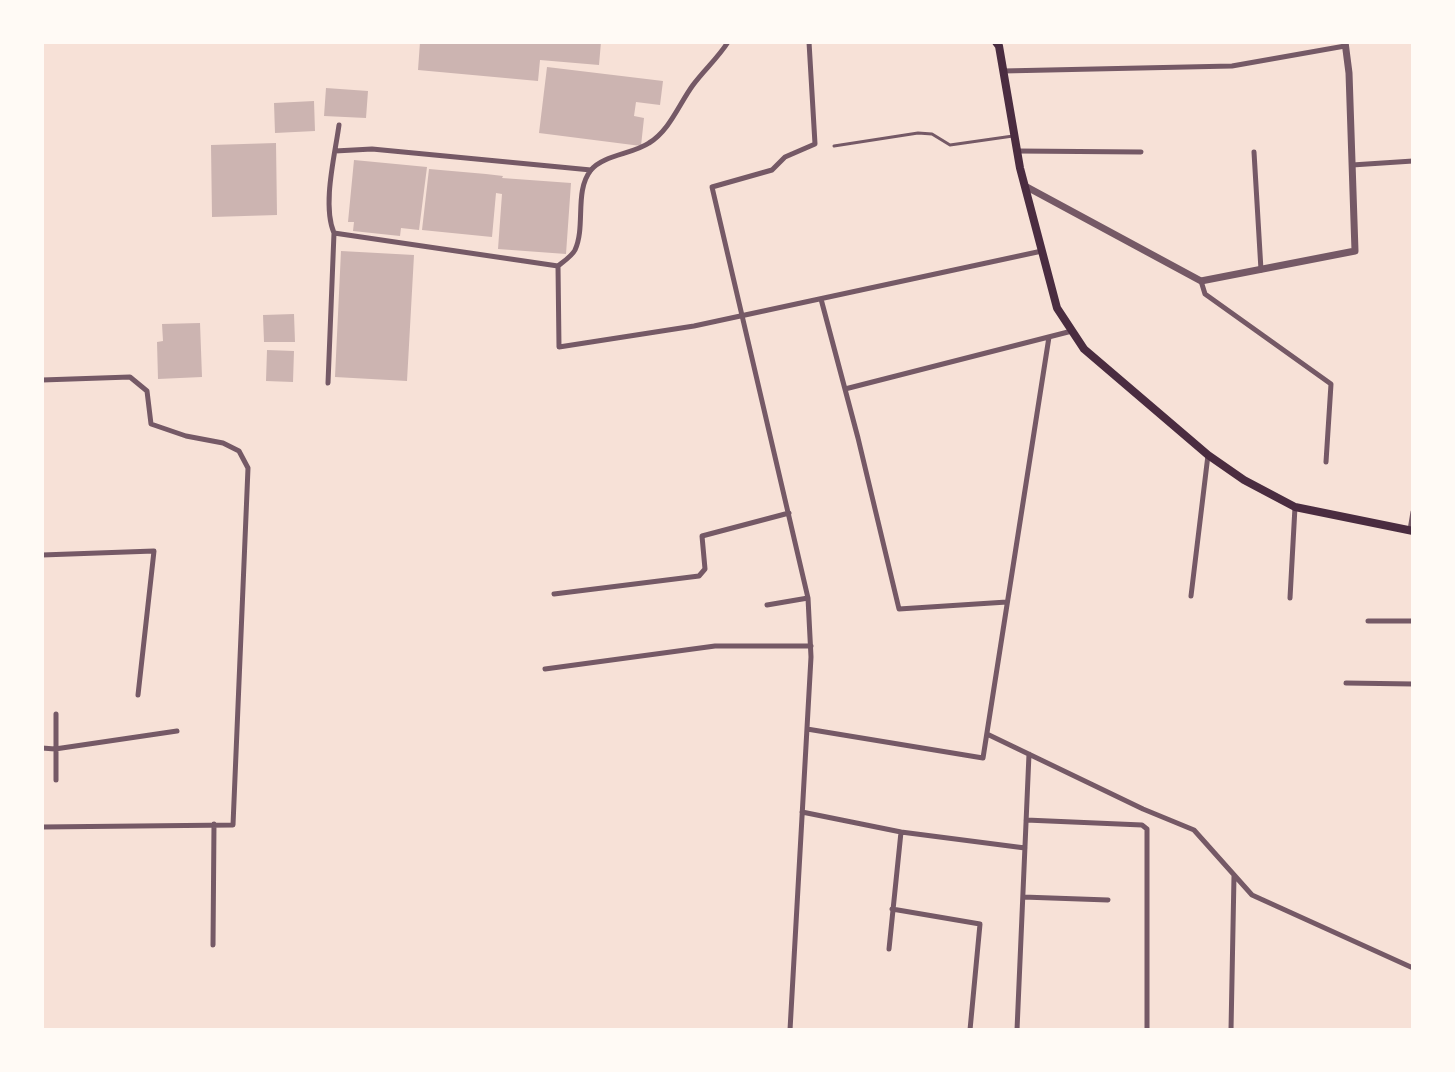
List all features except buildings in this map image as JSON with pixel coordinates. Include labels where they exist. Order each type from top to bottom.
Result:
[{"type":"main road","points":[[996,42],[1025,186],[1057,308],[1084,349],[1208,455],[1244,480],[1295,507],[1411,531]]},
{"type":"street","points":[[728,42],[694,84],[664,130],[651,142],[634,152],[600,162],[591,170],[583,189],[582,223],[574,252],[558,266],[559,347],[694,326],[1042,251]]},
{"type":"street","points":[[790,1030],[811,646],[808,598],[744,315],[712,187],[772,170],[785,157],[815,144],[809,42]]},
{"type":"street","points":[[1003,71],[1232,66],[1345,44],[1349,73],[1355,251],[1201,282],[1025,186]]},
{"type":"street","points":[[328,383],[334,233],[329,221],[329,204],[339,125]]},
{"type":"street","points":[[335,151],[372,149],[591,170]]},
{"type":"street","points":[[1017,151],[1141,152]]},
{"type":"street","points":[[1254,152],[1261,270]]},
{"type":"street","points":[[1352,165],[1413,160]]},
{"type":"street","points":[[334,233],[558,266]]},
{"type":"street","points":[[1201,282],[1205,294],[1331,384],[1326,462]]},
{"type":"street","points":[[820,299],[845,389],[899,609],[1007,602]]},
{"type":"street","points":[[845,389],[1072,331]]},
{"type":"street","points":[[807,729],[983,758],[1049,337]]},
{"type":"street","points":[[42,380],[130,377],[147,391],[151,424],[186,436],[223,443],[239,451],[248,468],[233,825],[42,826]]},
{"type":"street","points":[[1191,596],[1208,455]]},
{"type":"street","points":[[1290,598],[1295,507]]},
{"type":"street","points":[[1411,531],[1413,512]]},
{"type":"street","points":[[554,594],[699,576],[705,569],[702,536],[789,513]]},
{"type":"street","points":[[42,555],[154,551],[138,695]]},
{"type":"street","points":[[767,605],[808,598]]},
{"type":"street","points":[[1368,621],[1413,621]]},
{"type":"street","points":[[545,669],[716,646],[811,646]]},
{"type":"street","points":[[1346,683],[1413,684]]},
{"type":"street","points":[[56,714],[56,780]]},
{"type":"street","points":[[42,748],[177,731]]},
{"type":"street","points":[[987,734],[1143,809],[1194,830],[1252,895],[1413,968]]},
{"type":"street","points":[[1017,1030],[1029,754]]},
{"type":"street","points":[[802,812],[901,832],[1025,848]]},
{"type":"street","points":[[1026,820],[1142,825],[1147,829],[1147,1030]]},
{"type":"street","points":[[213,945],[214,824]]},
{"type":"street","points":[[889,949],[901,832]]},
{"type":"street","points":[[1231,1030],[1234,875]]},
{"type":"street","points":[[1023,897],[1107,900]]},
{"type":"street","points":[[892,909],[980,924],[970,1030]]},
{"type":"lane","points":[[834,146],[918,133],[932,134],[950,145],[1014,135]]}]
